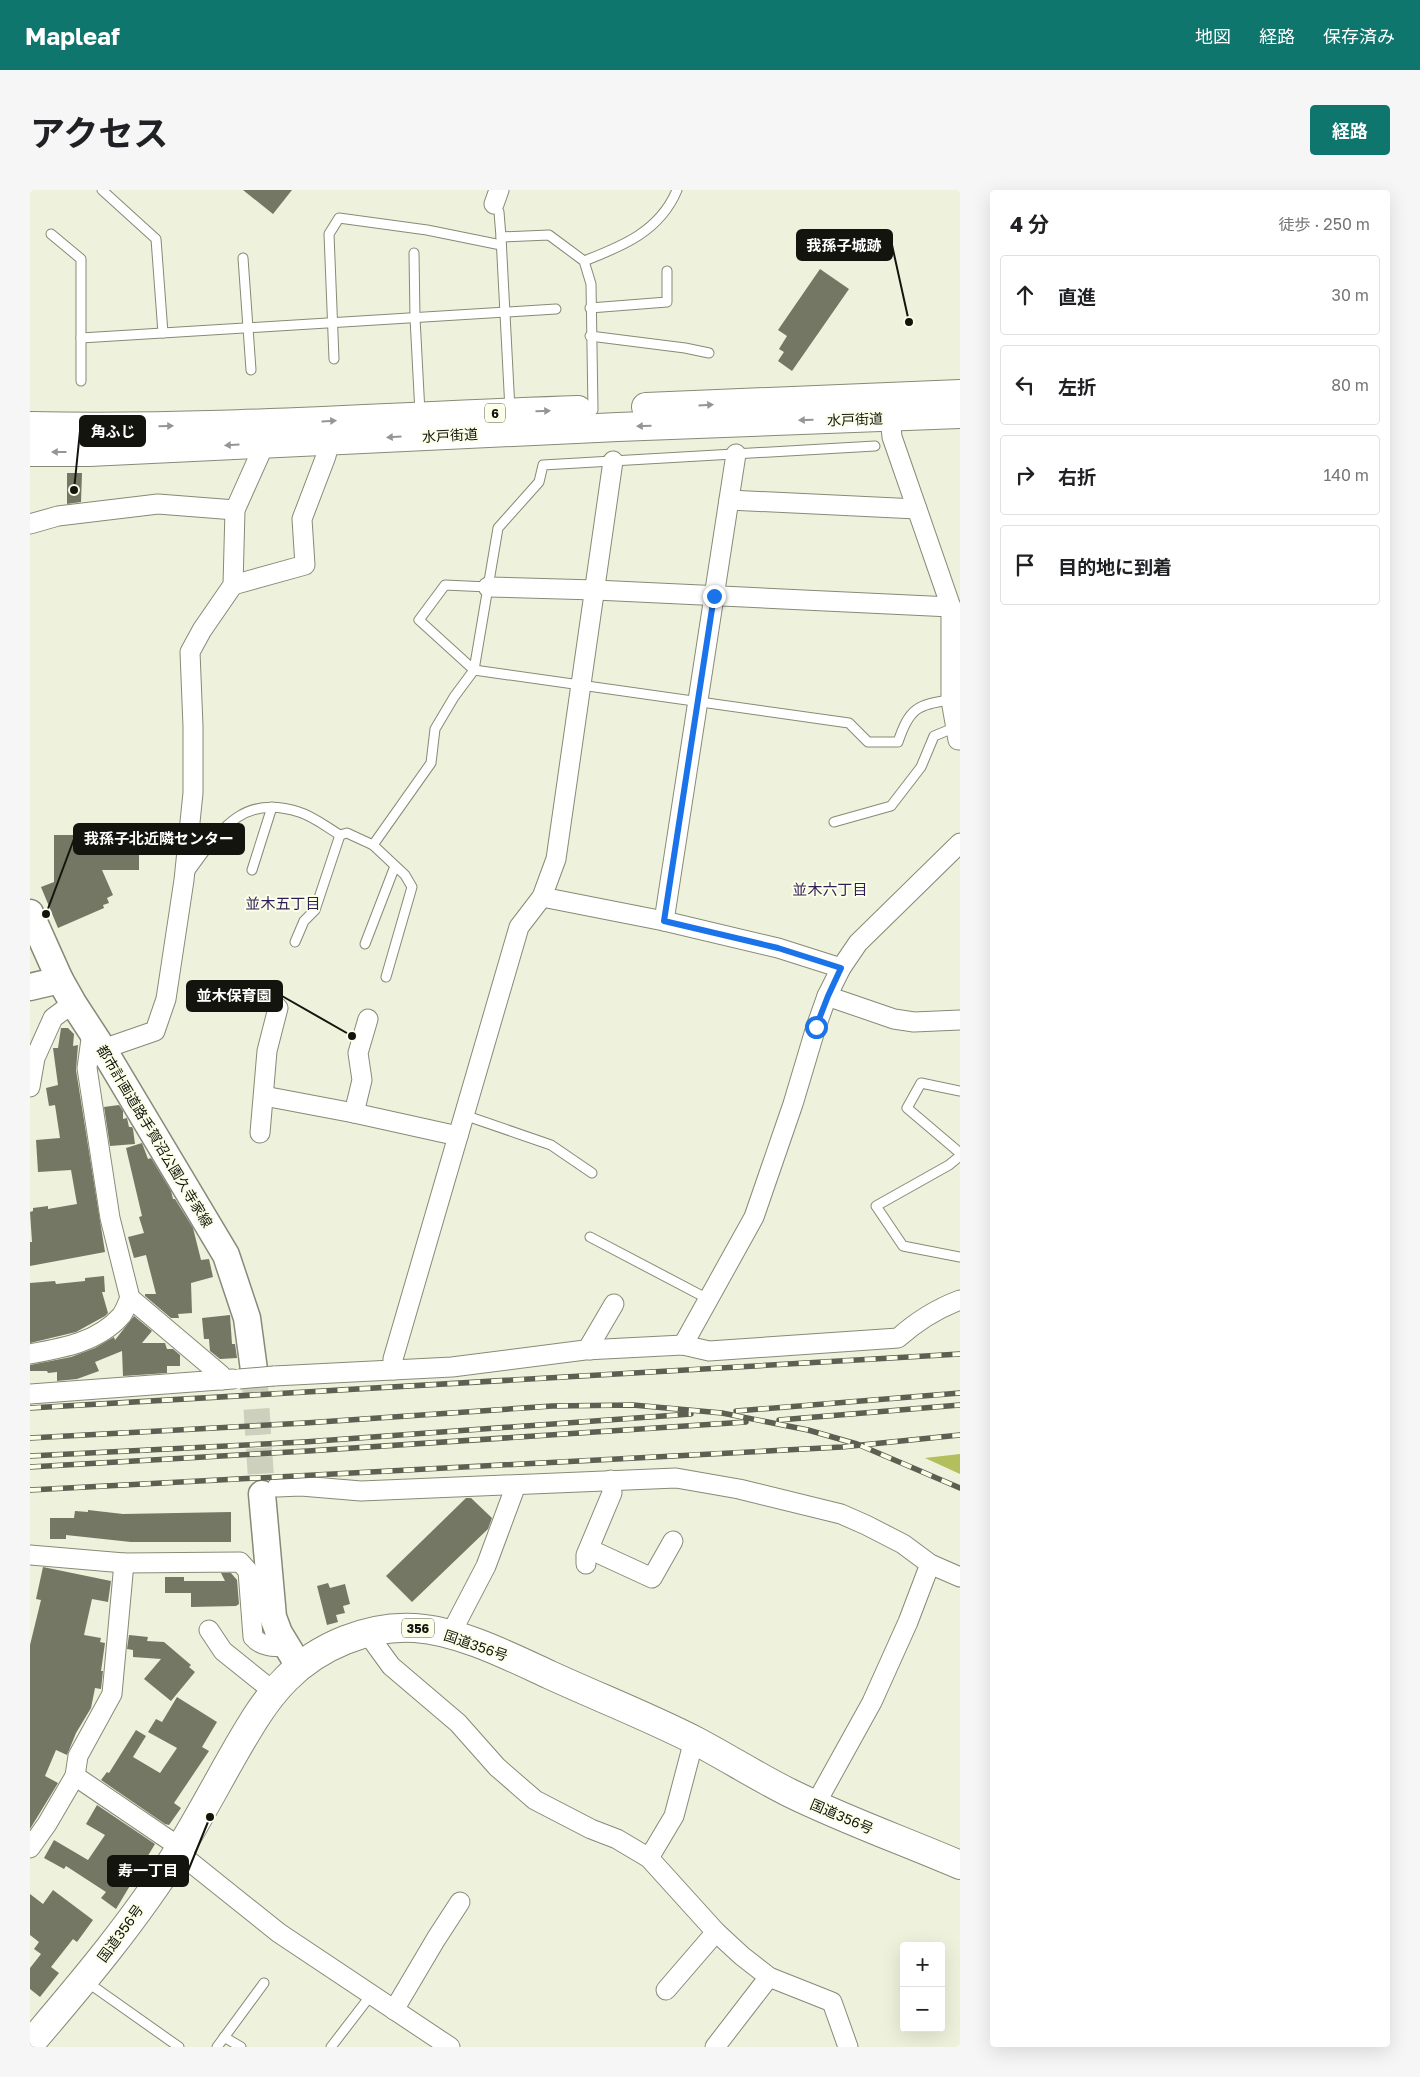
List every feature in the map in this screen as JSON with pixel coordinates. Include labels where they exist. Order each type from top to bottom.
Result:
[{"type":"highway","name":"水戸街道","points":[[30,452],[89,452],[330,440],[889,407],[960,394]]},
{"type":"highway","name":"水戸街道","points":[[30,426],[261,424],[593,410],[889,407],[960,414]]},
{"type":"highway","name":"国道356号","points":[[30,2044],[85,1980],[121,1934],[178,1851],[249,1728],[274,1692],[293,1656],[322,1652],[367,1632],[395,1628],[418,1628],[450,1635],[501,1652],[694,1740],[768,1782],[815,1805],[960,1866]]},
{"type":"street","points":[[889,407],[892,437],[951,608],[951,700],[958,734]]},
{"type":"street","points":[[234,585],[305,565],[302,519],[326,456],[330,440]]},
{"type":"street","points":[[247,1376],[221,1375],[130,1298],[110,1218],[87,1068],[98,1041],[155,1031],[166,999],[184,880],[194,793],[194,726],[190,652],[202,630],[234,585],[235,510],[265,443]]},
{"type":"street","points":[[664,921],[736,454]]},
{"type":"street","points":[[393,1370],[393,1359],[519,927],[542,897],[556,859],[613,461]]},
{"type":"street","points":[[729,500],[917,509]]},
{"type":"street","points":[[30,524],[58,516],[158,504],[235,510]]},
{"type":"street","points":[[488,588],[595,590],[951,608]]},
{"type":"street","points":[[682,1345],[754,1217],[828,996],[841,968],[858,943],[960,843]]},
{"type":"street","points":[[542,897],[664,921],[778,948],[841,968]]},
{"type":"street","name":"都市計画道路手賀沼公園久寺家線","points":[[30,913],[60,980],[73,1003],[98,1041],[226,1255],[247,1318],[247,1376]]},
{"type":"street","points":[[30,987],[60,980]]},
{"type":"street","points":[[828,996],[894,1019],[914,1022],[960,1020]]},
{"type":"street","points":[[30,1087],[35,1058],[53,1018],[73,1003]]},
{"type":"street","points":[[260,1133],[267,1051],[278,1008]]},
{"type":"street","points":[[354,1113],[362,1080],[358,1053],[368,1019]]},
{"type":"street","points":[[264,1096],[354,1113],[458,1136]]},
{"type":"street","points":[[30,1354],[69,1347],[103,1331],[123,1314],[130,1298]]},
{"type":"street","points":[[30,1394],[247,1376],[452,1367],[590,1350],[682,1345],[709,1350],[898,1338],[914,1323],[960,1300]]},
{"type":"street","points":[[590,1350],[590,1344],[614,1304]]},
{"type":"street","points":[[293,1656],[279,1633],[273,1617],[270,1490],[301,1486],[361,1491],[676,1478],[703,1481],[841,1514],[902,1544],[930,1564],[960,1577]]},
{"type":"street","points":[[611,1480],[612,1493],[587,1557],[652,1578],[673,1540]]},
{"type":"street","points":[[450,1635],[486,1566],[516,1485]]},
{"type":"street","points":[[30,1555],[124,1563],[240,1562],[248,1571],[253,1638],[256,1642],[293,1656]]},
{"type":"street","points":[[30,1848],[47,1824],[75,1776],[78,1756],[112,1694],[124,1563]]},
{"type":"street","points":[[815,1805],[872,1702],[908,1622],[930,1564]]},
{"type":"street","points":[[209,1630],[223,1651],[274,1692]]},
{"type":"street","points":[[367,1632],[391,1666],[458,1723],[497,1767],[535,1800],[591,1829],[616,1839],[649,1858],[716,1932],[742,1956],[770,1977],[832,2002],[848,2047]]},
{"type":"street","points":[[649,1858],[674,1816],[694,1740]]},
{"type":"street","points":[[75,1776],[172,1842],[178,1851],[279,1933],[450,2047]]},
{"type":"street","points":[[394,2010],[460,1902]]},
{"type":"street","points":[[666,1990],[716,1932]]},
{"type":"street","points":[[714,2047],[770,1977]]},
{"type":"lane","points":[[102,190],[156,240],[163,333]]},
{"type":"lane","points":[[584,261],[631,241],[651,226],[670,207],[676,190]]},
{"type":"lane","points":[[496,197],[501,241],[510,412]]},
{"type":"lane","points":[[334,359],[329,234],[339,218],[427,230],[486,244],[549,235],[584,261],[591,284],[590,336],[593,410]]},
{"type":"lane","points":[[51,234],[81,259],[80,381]]},
{"type":"lane","points":[[414,254],[420,416]]},
{"type":"lane","points":[[243,258],[251,370]]},
{"type":"lane","points":[[590,308],[667,302],[667,271]]},
{"type":"lane","points":[[81,338],[556,309]]},
{"type":"lane","points":[[590,336],[709,353]]},
{"type":"lane","points":[[373,844],[431,763],[435,729],[454,697],[474,670],[498,528],[539,482],[542,464],[875,446]]},
{"type":"lane","points":[[488,588],[445,585],[419,620],[474,670],[849,723],[868,742],[898,742],[903,726],[910,715],[921,706],[951,700]]},
{"type":"lane","points":[[834,822],[891,806],[921,766],[934,736],[958,734]]},
{"type":"lane","points":[[184,880],[216,836],[242,813],[263,806],[300,812],[340,835],[347,833],[373,844],[405,875],[412,887],[386,977]]},
{"type":"lane","points":[[252,870],[272,807]]},
{"type":"lane","points":[[296,942],[304,921],[315,910],[340,835]]},
{"type":"lane","points":[[365,944],[395,866]]},
{"type":"lane","points":[[960,1090],[921,1083],[907,1108],[960,1155],[949,1166],[876,1206],[903,1246],[956,1256],[960,1249]]},
{"type":"lane","points":[[464,1115],[550,1146],[592,1173]]},
{"type":"lane","points":[[590,1237],[708,1299]]},
{"type":"lane","points":[[85,1980],[179,2047]]},
{"type":"lane","points":[[217,2047],[264,1983]]},
{"type":"lane","points":[[331,2047],[371,1995]]},
{"type":"lane","points":[[224,2038],[241,2047]]},
{"type":"green space","points":[[960,1454],[960,1474],[925,1458]]},
{"type":"building","points":[[243,190],[292,190],[273,214]]},
{"type":"building","points":[[820,269],[849,289],[792,371],[778,361],[784,352],[779,349],[787,336],[778,330]]},
{"type":"building","points":[[67,473],[82,473],[81,502],[67,504]]},
{"type":"building","points":[[110,827],[110,833],[130,833],[130,855],[139,855],[139,870],[102,870],[113,895],[107,898],[109,903],[103,905],[104,908],[58,928],[41,887],[54,882],[54,835],[78,835],[78,828]]},
{"type":"building","points":[[61,1028],[68,1028],[74,1034],[73,1046],[78,1045],[76,1070],[105,1252],[30,1266],[30,1242],[32,1242],[30,1212],[33,1211],[33,1208],[48,1206],[48,1209],[77,1204],[71,1170],[38,1172],[36,1140],[60,1138],[55,1105],[49,1106],[46,1088],[58,1085],[53,1048],[58,1048]]},
{"type":"building","points":[[119,1105],[123,1111],[123,1119],[127,1118],[129,1127],[133,1129],[135,1144],[110,1146],[104,1107]]},
{"type":"building","points":[[142,1143],[148,1159],[151,1158],[171,1191],[173,1199],[175,1199],[193,1228],[201,1260],[209,1259],[213,1277],[191,1283],[192,1313],[178,1314],[179,1318],[171,1318],[145,1296],[145,1294],[156,1294],[146,1255],[134,1258],[128,1237],[144,1233],[139,1217],[142,1216],[126,1148]]},
{"type":"building","points":[[104,1276],[105,1292],[102,1292],[108,1313],[105,1316],[76,1332],[30,1343],[30,1283],[55,1281],[56,1284],[85,1281],[85,1278]]},
{"type":"building","points":[[230,1315],[232,1344],[235,1344],[237,1358],[220,1359],[210,1351],[209,1339],[204,1339],[202,1318]]},
{"type":"building","points":[[134,1316],[152,1331],[142,1343],[165,1343],[167,1349],[173,1349],[180,1355],[180,1366],[167,1366],[167,1373],[123,1376],[122,1351],[95,1362],[99,1371],[77,1379],[57,1381],[57,1372],[30,1371],[30,1365],[71,1357],[95,1348],[114,1337],[115,1340]]},
{"type":"building","points":[[466,1498],[471,1498],[492,1518],[488,1529],[412,1602],[386,1576]]},
{"type":"building","points":[[88,1510],[123,1514],[231,1512],[231,1542],[131,1542],[66,1535],[66,1539],[50,1539],[50,1518],[74,1518],[75,1511],[88,1512]]},
{"type":"building","points":[[43,1567],[111,1581],[108,1602],[92,1599],[84,1635],[101,1638],[100,1642],[105,1643],[101,1671],[103,1671],[101,1689],[95,1688],[91,1708],[76,1733],[67,1755],[56,1750],[45,1776],[58,1783],[30,1829],[30,1645],[41,1600],[36,1599]]},
{"type":"building","points":[[221,1573],[231,1573],[237,1580],[239,1604],[236,1606],[191,1607],[191,1593],[165,1593],[165,1577],[184,1577],[184,1581],[225,1581]]},
{"type":"building","points":[[328,1583],[330,1588],[345,1584],[350,1604],[343,1606],[345,1613],[336,1615],[338,1622],[327,1625],[317,1586]]},
{"type":"building","points":[[129,1635],[148,1637],[147,1641],[164,1642],[191,1665],[189,1667],[195,1672],[171,1701],[144,1679],[161,1659],[133,1657],[133,1650],[127,1649]]},
{"type":"building","points":[[177,1697],[217,1722],[202,1747],[209,1751],[174,1803],[181,1808],[169,1825],[101,1780],[107,1772],[109,1773],[136,1730],[146,1736],[133,1757],[160,1773],[177,1748],[148,1732],[156,1719],[162,1722]]},
{"type":"building","points":[[97,1805],[155,1844],[116,1909],[101,1898],[106,1892],[66,1866],[64,1869],[44,1858],[54,1840],[88,1860],[105,1835],[86,1824]]},
{"type":"building","points":[[53,1890],[93,1920],[77,1942],[73,1939],[51,1967],[59,1973],[40,1997],[30,1989],[30,1968],[41,1954],[34,1949],[39,1942],[30,1935],[30,1894],[43,1904]]},
{"type":"tunnel","points":[[254,1370],[262,1494]]},
{"type":"railway","points":[[30,1408],[960,1354]]},
{"type":"railway","points":[[736,1411],[960,1393]]},
{"type":"railway","points":[[30,1438],[305,1423],[552,1406],[633,1405],[722,1413],[808,1430],[857,1444],[960,1488]]},
{"type":"railway","points":[[779,1420],[960,1405]]},
{"type":"railway","points":[[30,1456],[304,1442],[691,1414]]},
{"type":"railway","points":[[30,1467],[746,1422]]},
{"type":"railway","points":[[30,1490],[842,1447],[960,1435]]},
{"type":"place","name":"我孫子城跡","points":[[909,322]]},
{"type":"place","name":"角ふじ","points":[[74,490]]},
{"type":"place","name":"我孫子北近隣センター","points":[[46,914]]},
{"type":"place","name":"並木保育園","points":[[352,1036]]},
{"type":"place","name":"寿一丁目","points":[[210,1817]]},
{"type":"district","name":"並木六丁目","points":[[830,889]]},
{"type":"district","name":"並木五丁目","points":[[283,903]]},
{"type":"route","points":[[714,596],[664,921],[778,948],[841,968],[816,1027]]}]
